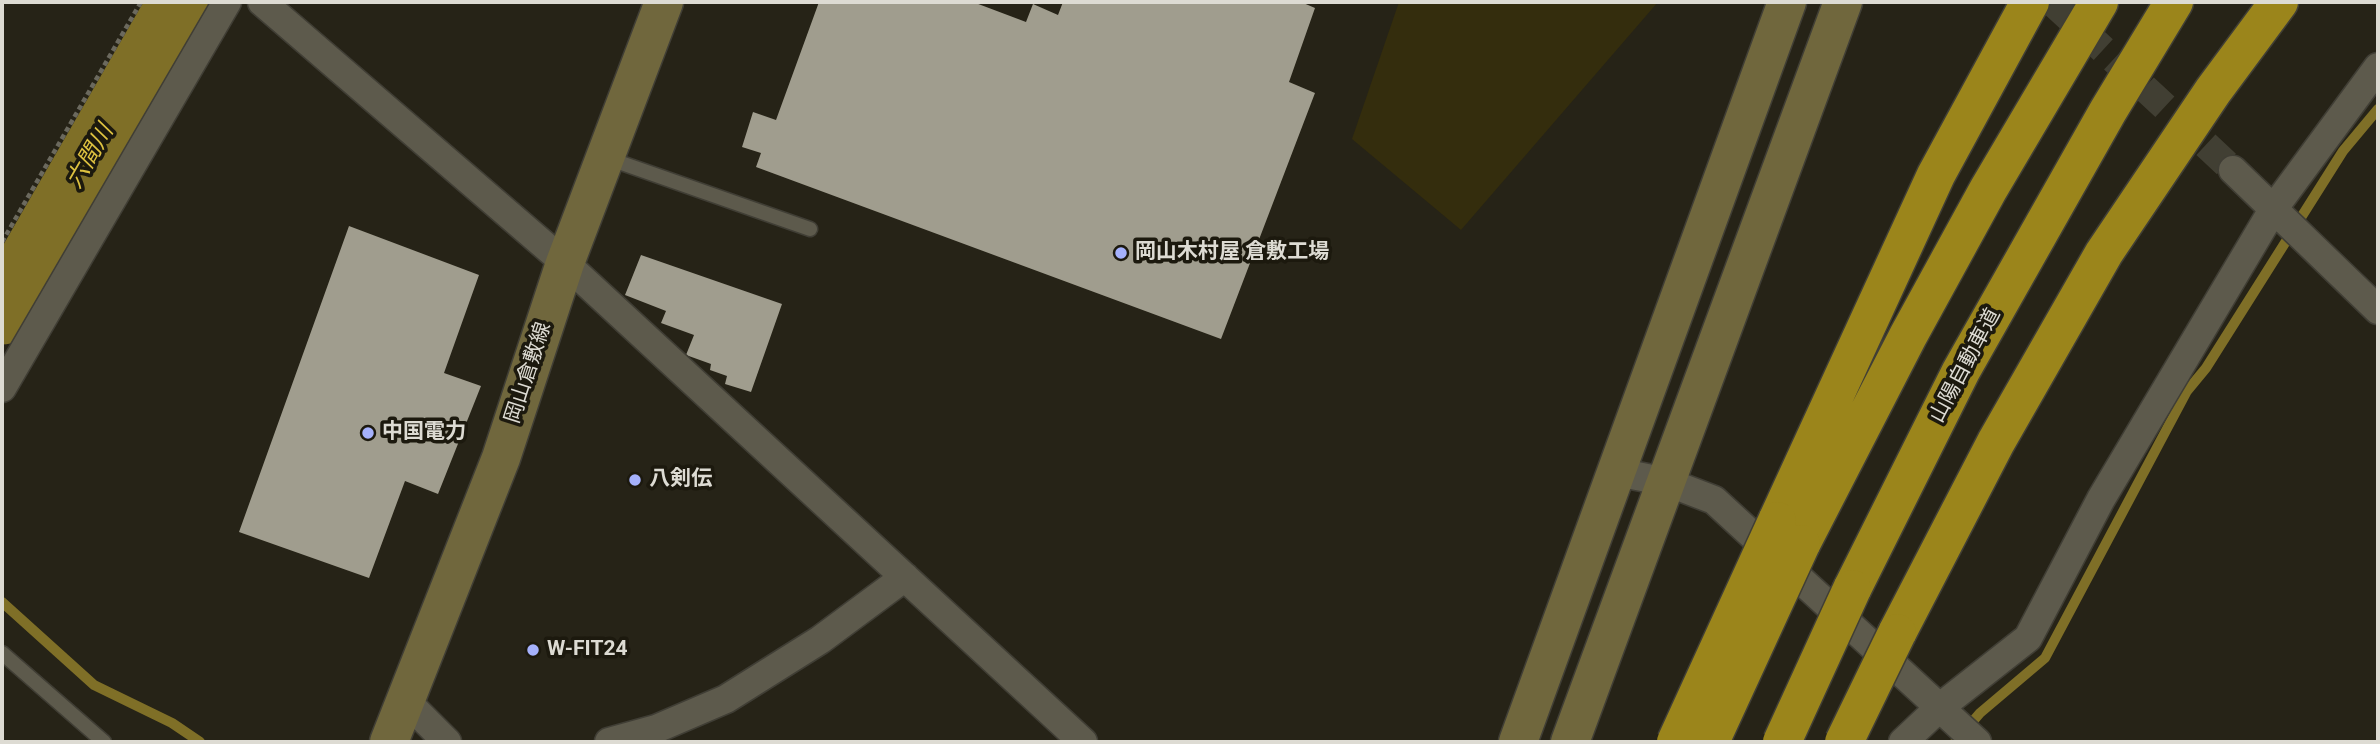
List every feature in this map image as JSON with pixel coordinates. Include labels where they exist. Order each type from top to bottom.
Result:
[{"type":"highway","points":[[1710,742],[1789,532],[1936,175],[2030,2]]},
{"type":"highway","points":[[1676,742],[1789,532],[1908,336],[1981,202],[2099,2]]},
{"type":"highway","name":"山陽自動車道","points":[[1782,742],[1852,589],[1961,371],[2108,110],[2174,2]]},
{"type":"highway","points":[[1844,742],[1996,442],[2104,253],[2213,91],[2279,2]]},
{"type":"street","points":[[2,388],[226,2]]},
{"type":"street","points":[[262,2],[565,263],[1083,742]]},
{"type":"street","name":"岡山倉敷線","points":[[389,742],[501,458],[565,263],[664,2]]},
{"type":"street","points":[[1518,742],[1787,2]]},
{"type":"street","points":[[1570,742],[1843,2]]},
{"type":"street","points":[[1903,742],[1961,728],[2028,638],[2101,499],[2286,222],[2378,67]]},
{"type":"street","points":[[2233,170],[2378,310]]},
{"type":"street","points":[[1617,472],[1667,482],[1714,500],[1961,728]]},
{"type":"street","points":[[609,742],[656,729],[726,699],[820,640],[905,577]]},
{"type":"street","points":[[406,701],[447,742]]},
{"type":"lane","points":[[605,157],[810,229]]},
{"type":"lane","points":[[2,653],[104,742]]},
{"type":"path","points":[[2,242],[141,2]]},
{"type":"shaded area","points":[[1399,2],[1658,2],[1461,230],[1352,139]]},
{"type":"building","name":"岡山木村屋 倉敷工場","points":[[819,2],[973,2],[1026,22],[1033,4],[1058,15],[1063,2],[1301,2],[1315,8],[1289,82],[1315,93],[1221,339],[756,167],[761,153],[742,147],[753,112],[776,120]]},
{"type":"building","name":"中国電力","points":[[349,226],[479,275],[444,373],[481,386],[438,494],[405,481],[369,578],[239,532]]},
{"type":"building","points":[[641,255],[782,304],[751,392],[725,384],[727,376],[710,370],[711,364],[686,355],[694,335],[661,323],[666,311],[625,295]]},
{"type":"waterway","name":"六間川","points":[[2,312],[181,2]]},
{"type":"waterway","points":[[1955,742],[1980,713],[2045,658],[2187,391],[2206,368],[2343,151],[2378,109]]},
{"type":"waterway","points":[[2,602],[94,685],[172,723],[200,742]]},
{"type":"tunnel","points":[[2052,2],[2233,170]]},
{"type":"place","name":"岡山木村屋 倉敷工場","points":[[1121,253]]},
{"type":"place","name":"中国電力","points":[[368,433]]},
{"type":"place","name":"八剣伝","points":[[635,480]]},
{"type":"place","name":"W-FIT24","points":[[533,650]]}]
